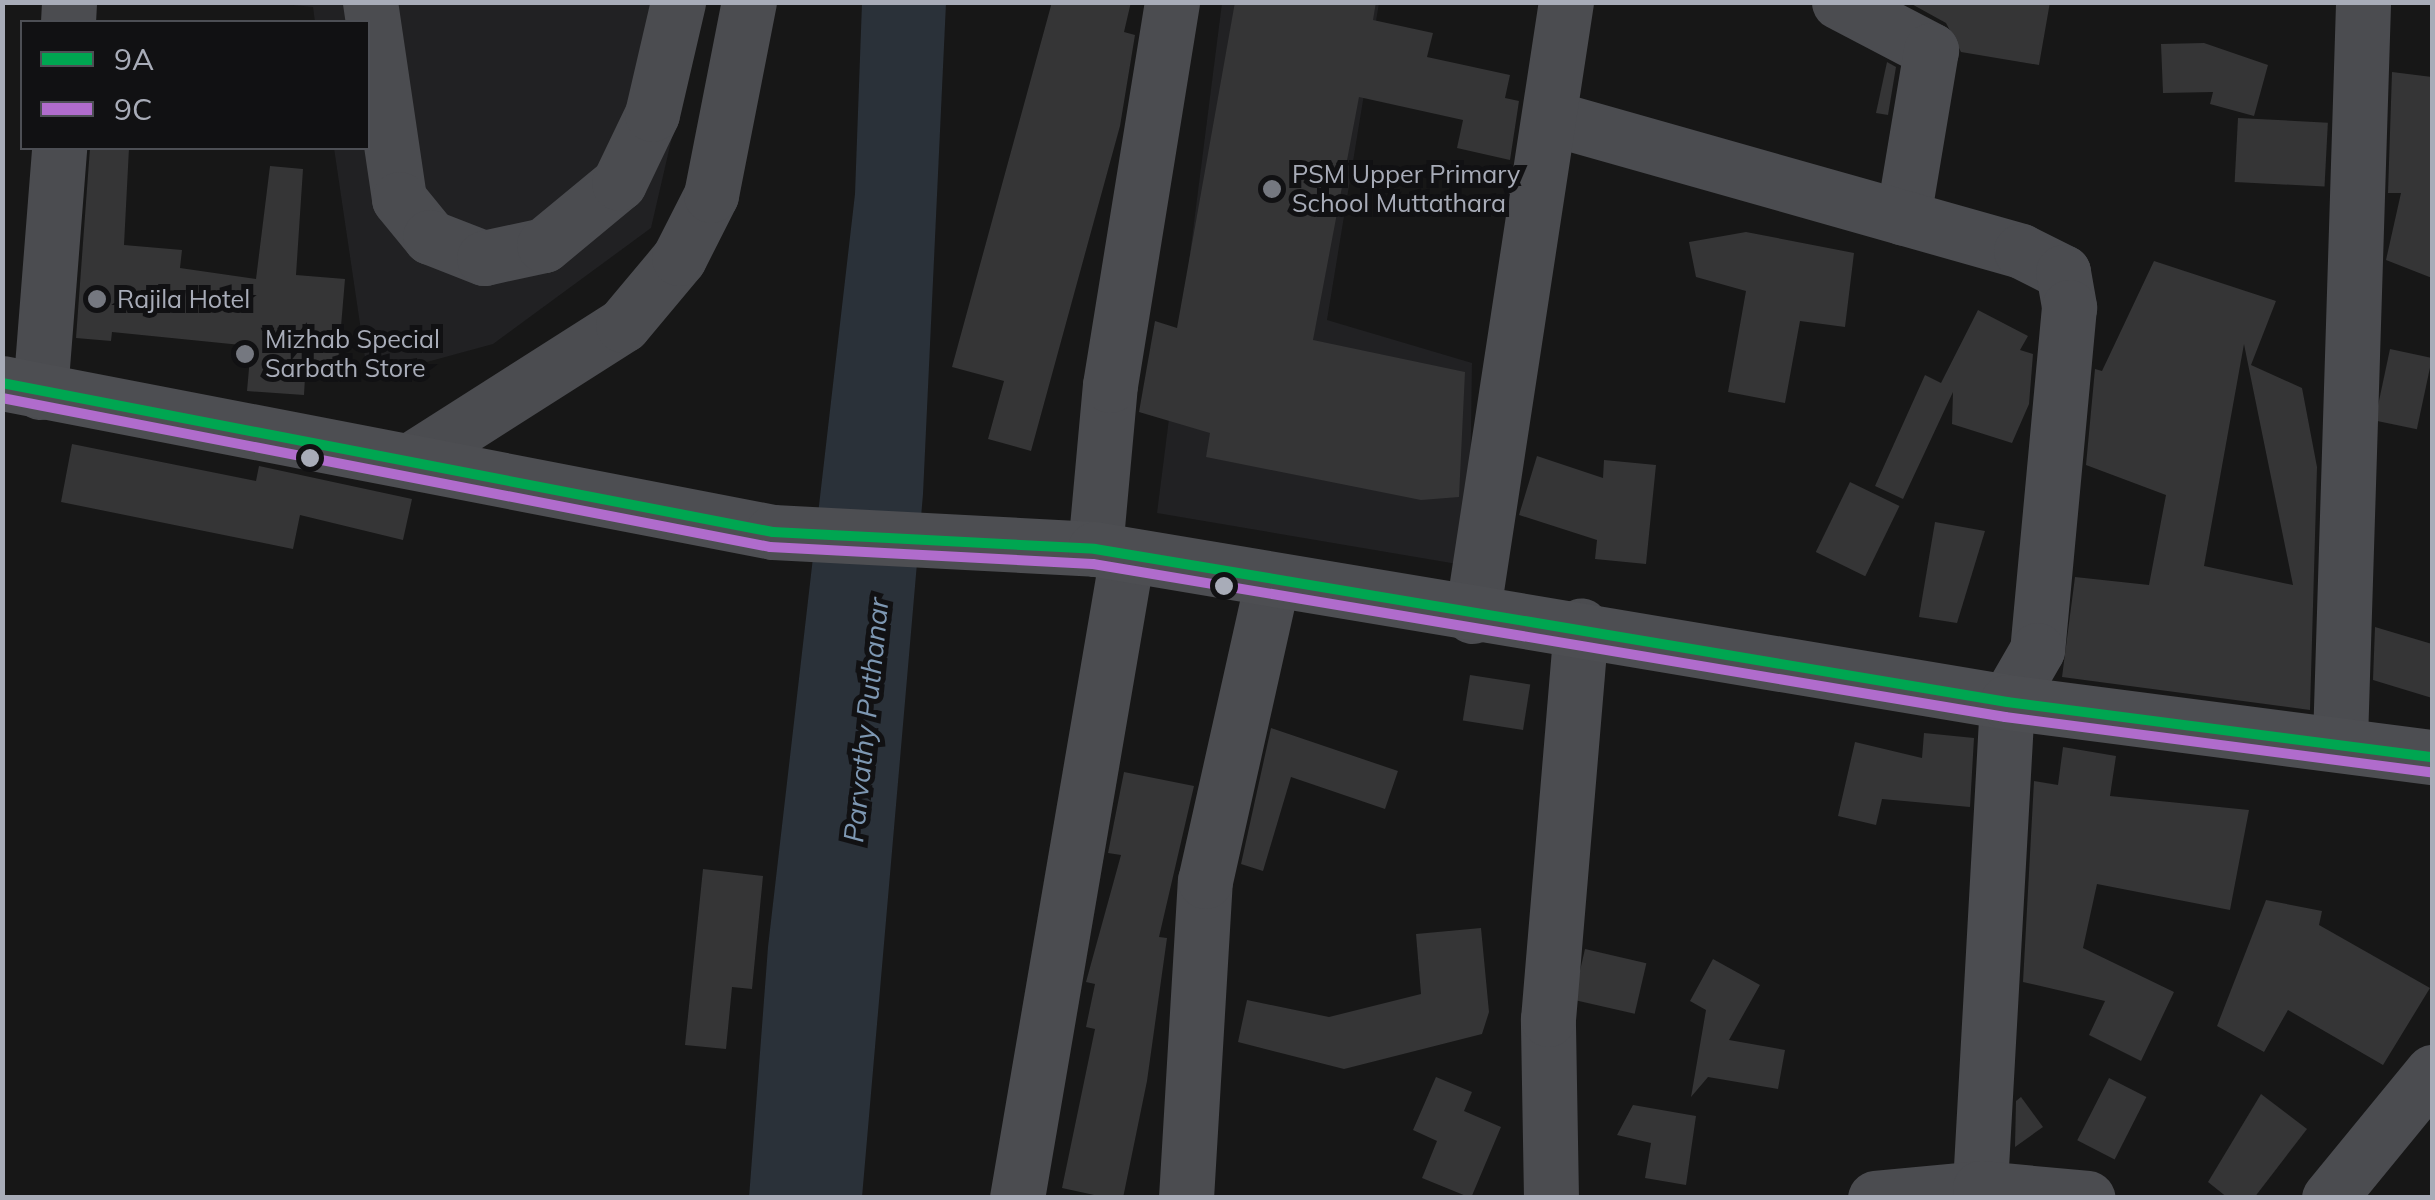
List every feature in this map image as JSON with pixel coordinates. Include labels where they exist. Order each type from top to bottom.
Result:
[{"type":"main road","points":[[21,387],[414,458],[773,532],[1111,552],[1472,616],[1581,624],[2008,702],[2340,740],[2432,757]]},
{"type":"street","points":[[370,2],[400,199],[430,237],[484,258],[544,245],[619,183],[652,114],[678,2]]},
{"type":"street","points":[[414,458],[623,325],[679,258],[711,195],[748,2]]},
{"type":"street","points":[[1017,1198],[1111,552],[1110,385],[1172,2]]},
{"type":"street","points":[[1472,616],[1555,119],[1566,2]]},
{"type":"street","points":[[1839,2],[1931,50],[1903,218]]},
{"type":"street","points":[[2340,740],[2363,2]]},
{"type":"street","points":[[1555,119],[2051,261],[2063,272],[2069,308],[2037,650],[2008,702],[1980,1188]]},
{"type":"street","points":[[21,387],[59,150]]},
{"type":"street","points":[[1186,1198],[1205,881],[1272,581]]},
{"type":"street","points":[[1551,1198],[1548,1019],[1581,624]]},
{"type":"street","points":[[2329,1198],[2432,1072]]},
{"type":"street","points":[[1875,1198],[1980,1188],[2088,1198]]},
{"type":"shaded area","points":[[263,2],[703,3],[651,228],[493,344],[368,378],[334,150],[370,150],[370,20],[315,20],[313,7]]},
{"type":"shaded area","name":"PSM Upper Primary School Muttathara","points":[[1222,3],[1379,3],[1327,320],[1472,363],[1469,566],[1157,513]]},
{"type":"water","name":"Parvathy Puthanar","points":[[862,3],[946,3],[923,494],[862,1197],[749,1198],[768,947],[855,194]]},
{"type":"building","points":[[1052,2],[1131,2],[1124,32],[1135,35],[1120,126],[1031,451],[988,439],[1004,381],[952,367]]},
{"type":"building","name":"PSM Upper Primary School Muttathara","points":[[1235,2],[1376,2],[1373,20],[1433,33],[1427,57],[1510,75],[1505,98],[1519,101],[1510,160],[1457,148],[1463,120],[1359,97],[1313,340],[1465,372],[1459,497],[1421,500],[1206,457],[1210,433],[1139,412],[1155,321],[1177,328]]},
{"type":"building","points":[[1908,2],[2050,2],[2039,65],[1961,52],[1946,23]]},
{"type":"building","points":[[2204,43],[2268,65],[2254,116],[2210,104],[2213,92],[2163,93],[2161,44]]},
{"type":"building","points":[[1887,62],[1896,67],[1888,115],[1876,113]]},
{"type":"building","points":[[2392,72],[2432,77],[2432,278],[2386,260],[2401,193],[2388,193]]},
{"type":"building","points":[[2238,118],[2328,123],[2325,187],[2235,182]]},
{"type":"building","points":[[90,150],[129,150],[124,245],[182,250],[180,268],[256,279],[270,166],[303,169],[296,275],[345,279],[338,362],[306,360],[304,395],[247,391],[251,346],[112,332],[111,341],[76,338]]},
{"type":"building","points":[[1746,232],[1854,253],[1845,327],[1800,321],[1785,403],[1728,392],[1746,291],[1696,277],[1689,242]]},
{"type":"building","points":[[2154,261],[2276,301],[2251,365],[2302,388],[2317,467],[2310,710],[2062,677],[2075,577],[2149,585],[2166,495],[2086,465],[2095,369],[2102,371]],"holes":[[[2244,344],[2293,585],[2204,566]]]},
{"type":"building","points":[[1978,310],[2028,336],[2020,350],[2033,354],[2029,404],[2012,443],[1952,424],[1953,392],[1903,499],[1875,486],[1925,375],[1941,383]]},
{"type":"building","points":[[2390,349],[2432,358],[2417,429],[2375,420]]},
{"type":"building","points":[[72,444],[256,481],[259,466],[412,499],[403,540],[300,515],[293,549],[61,502]]},
{"type":"building","points":[[1537,456],[1603,478],[1604,460],[1656,465],[1646,564],[1595,559],[1597,540],[1519,515]]},
{"type":"building","points":[[1850,482],[1899,506],[1865,576],[1816,552]]},
{"type":"building","points":[[1935,522],[1985,531],[1957,623],[1919,617]]},
{"type":"building","points":[[2375,627],[2432,644],[2432,698],[2373,680]]},
{"type":"building","points":[[1470,675],[1530,685],[1523,730],[1463,720]]},
{"type":"building","points":[[1271,728],[1398,771],[1385,809],[1291,777],[1263,871],[1241,864]]},
{"type":"building","points":[[1924,733],[1974,738],[1970,807],[1882,799],[1876,825],[1838,816],[1855,742],[1922,758]]},
{"type":"building","points":[[2063,747],[2116,756],[2110,796],[2249,810],[2230,910],[2097,884],[2083,948],[2174,992],[2141,1061],[2089,1035],[2105,1001],[2023,982],[2034,781],[2058,785]]},
{"type":"building","points":[[1124,772],[1194,786],[1159,937],[1167,938],[1147,1081],[1123,1198],[1108,1198],[1062,1188],[1095,1029],[1086,1027],[1095,984],[1086,982],[1121,855],[1108,853]]},
{"type":"building","points":[[703,869],[763,876],[752,989],[732,987],[726,1049],[685,1045]]},
{"type":"building","points":[[2266,900],[2322,911],[2319,925],[2430,988],[2383,1065],[2288,1010],[2264,1052],[2217,1026]]},
{"type":"building","points":[[1481,928],[1489,1012],[1482,1034],[1344,1069],[1238,1042],[1247,1000],[1329,1017],[1421,994],[1416,934]]},
{"type":"building","points":[[1585,949],[1646,963],[1635,1014],[1573,1000]]},
{"type":"building","points":[[1713,959],[1760,985],[1729,1040],[1785,1050],[1778,1089],[1708,1077],[1691,1097],[1706,1010],[1690,1001]]},
{"type":"building","points":[[1436,1077],[1472,1092],[1464,1111],[1501,1127],[1471,1198],[1422,1178],[1437,1141],[1413,1130]]},
{"type":"building","points":[[2109,1078],[2146,1097],[2115,1159],[2077,1140]]},
{"type":"building","points":[[2261,1094],[2307,1129],[2254,1198],[2228,1198],[2208,1182]]},
{"type":"building","points":[[2021,1097],[2043,1127],[2015,1147],[2016,1101]]},
{"type":"building","points":[[1633,1105],[1696,1116],[1686,1185],[1645,1178],[1651,1143],[1617,1135]]},
{"type":"transit line","name":"9A","points":[[2,383],[773,532],[1095,549],[2007,702],[2432,757]]},
{"type":"transit line","name":"9C","points":[[2,398],[770,547],[1093,564],[2005,717],[2430,772]]},
{"type":"place","name":"PSM Upper Primary School Muttathara","points":[[1272,189]]},
{"type":"place","name":"Rajila Hotel","points":[[97,299]]},
{"type":"place","name":"Mizhab Special Sarbath Store","points":[[245,354]]}]
